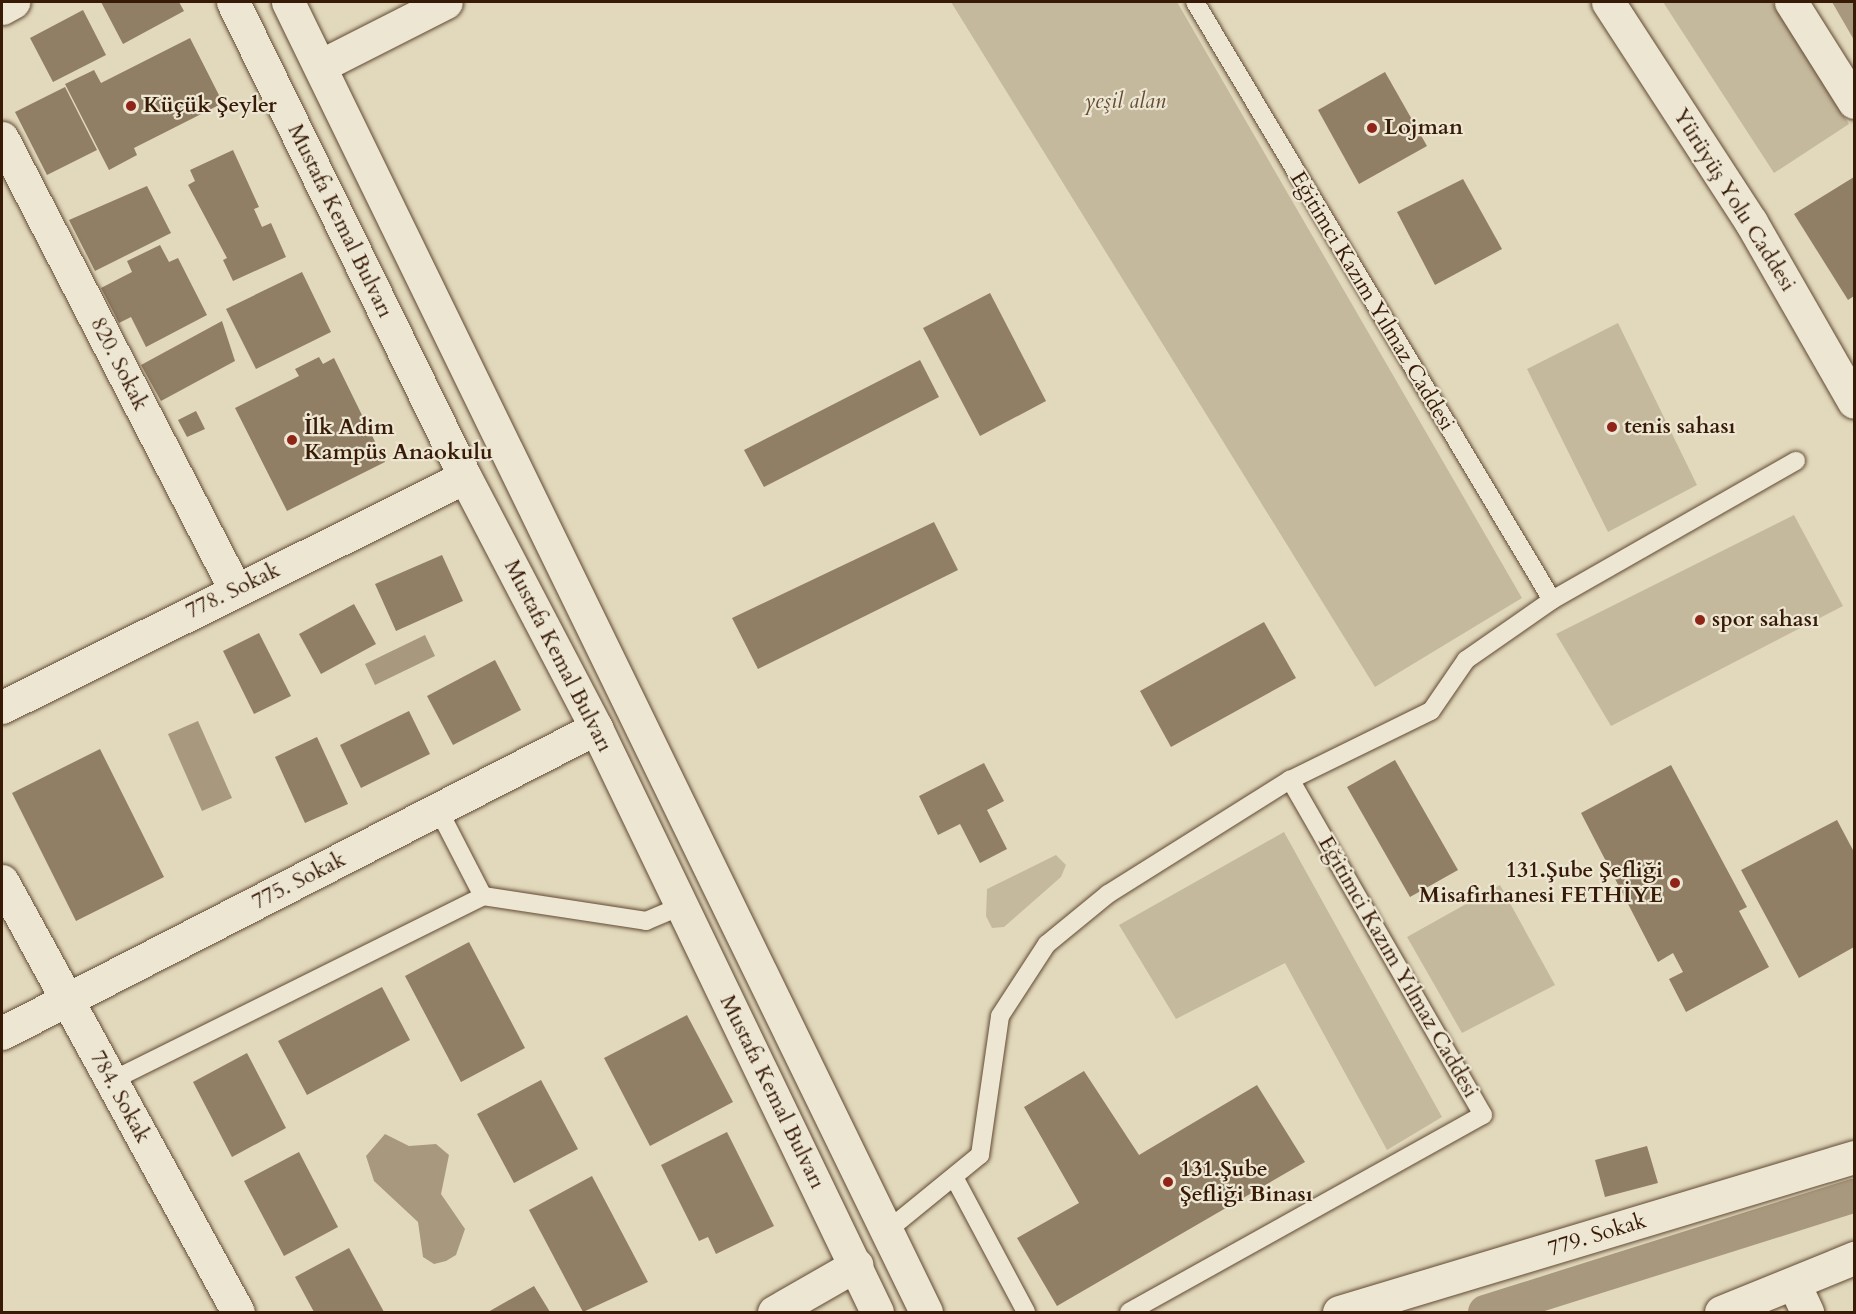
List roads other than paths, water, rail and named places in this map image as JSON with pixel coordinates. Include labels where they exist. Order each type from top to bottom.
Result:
[{"type":"main road","points":[[2,8],[13,2]]},
{"type":"main road","name":"Mustafa Kemal Bulvarı","points":[[233,2],[465,477],[596,728],[877,1312]]},
{"type":"main road","name":"Mustafa Kemal Bulvarı","points":[[288,2],[926,1312]]},
{"type":"main road","points":[[320,66],[447,2]]},
{"type":"main road","name":"Yürüyüş Yolu Caddesi","points":[[1608,2],[1751,222],[1854,402]]},
{"type":"main road","points":[[1791,2],[1854,102]]},
{"type":"main road","name":"820. Sokak","points":[[2,138],[235,589]]},
{"type":"main road","name":"778. Sokak","points":[[2,707],[235,589],[465,477]]},
{"type":"main road","name":"775. Sokak","points":[[2,1033],[596,728]]},
{"type":"main road","name":"784. Sokak","points":[[2,881],[238,1312]]},
{"type":"main road","name":"779. Sokak","points":[[1339,1312],[1854,1157]]},
{"type":"main road","points":[[1721,1312],[1801,1299],[1854,1258]]},
{"type":"main road","points":[[774,1312],[856,1265]]},
{"type":"lane","name":"Eğitimci Kazım Yılmaz Caddesi","points":[[1195,2],[1552,600]]},
{"type":"lane","points":[[888,1230],[980,1155],[1000,1016],[1047,944],[1108,894],[1290,780],[1431,711],[1466,660],[1552,600],[1796,461]]},
{"type":"lane","name":"Eğitimci Kazım Yılmaz Caddesi","points":[[1129,1312],[1483,1115],[1290,780]]},
{"type":"lane","points":[[438,809],[483,896]]},
{"type":"lane","points":[[111,1081],[483,896],[646,921],[682,906]]},
{"type":"lane","points":[[954,1177],[1026,1312]]},
{"type":"waterway","points":[[1485,1312],[1854,1196]]},
{"type":"place","name":"Küçük Şeyler","points":[[131,106]]},
{"type":"place","name":"Lojman","points":[[1372,128]]},
{"type":"place","name":"tenis sahası","points":[[1612,427]]},
{"type":"place","name":"İlk Adim Kampüs Anaokulu","points":[[292,440]]},
{"type":"place","name":"spor sahası","points":[[1700,620]]},
{"type":"place","name":"131.Şube Şefliği Misafirhanesi FETHİYE","points":[[1675,883]]},
{"type":"place","name":"131.Şube Şefliği Binası","points":[[1168,1182]]},
{"type":"park label","name":"yeşil alan","points":[[1125,102]]}]
